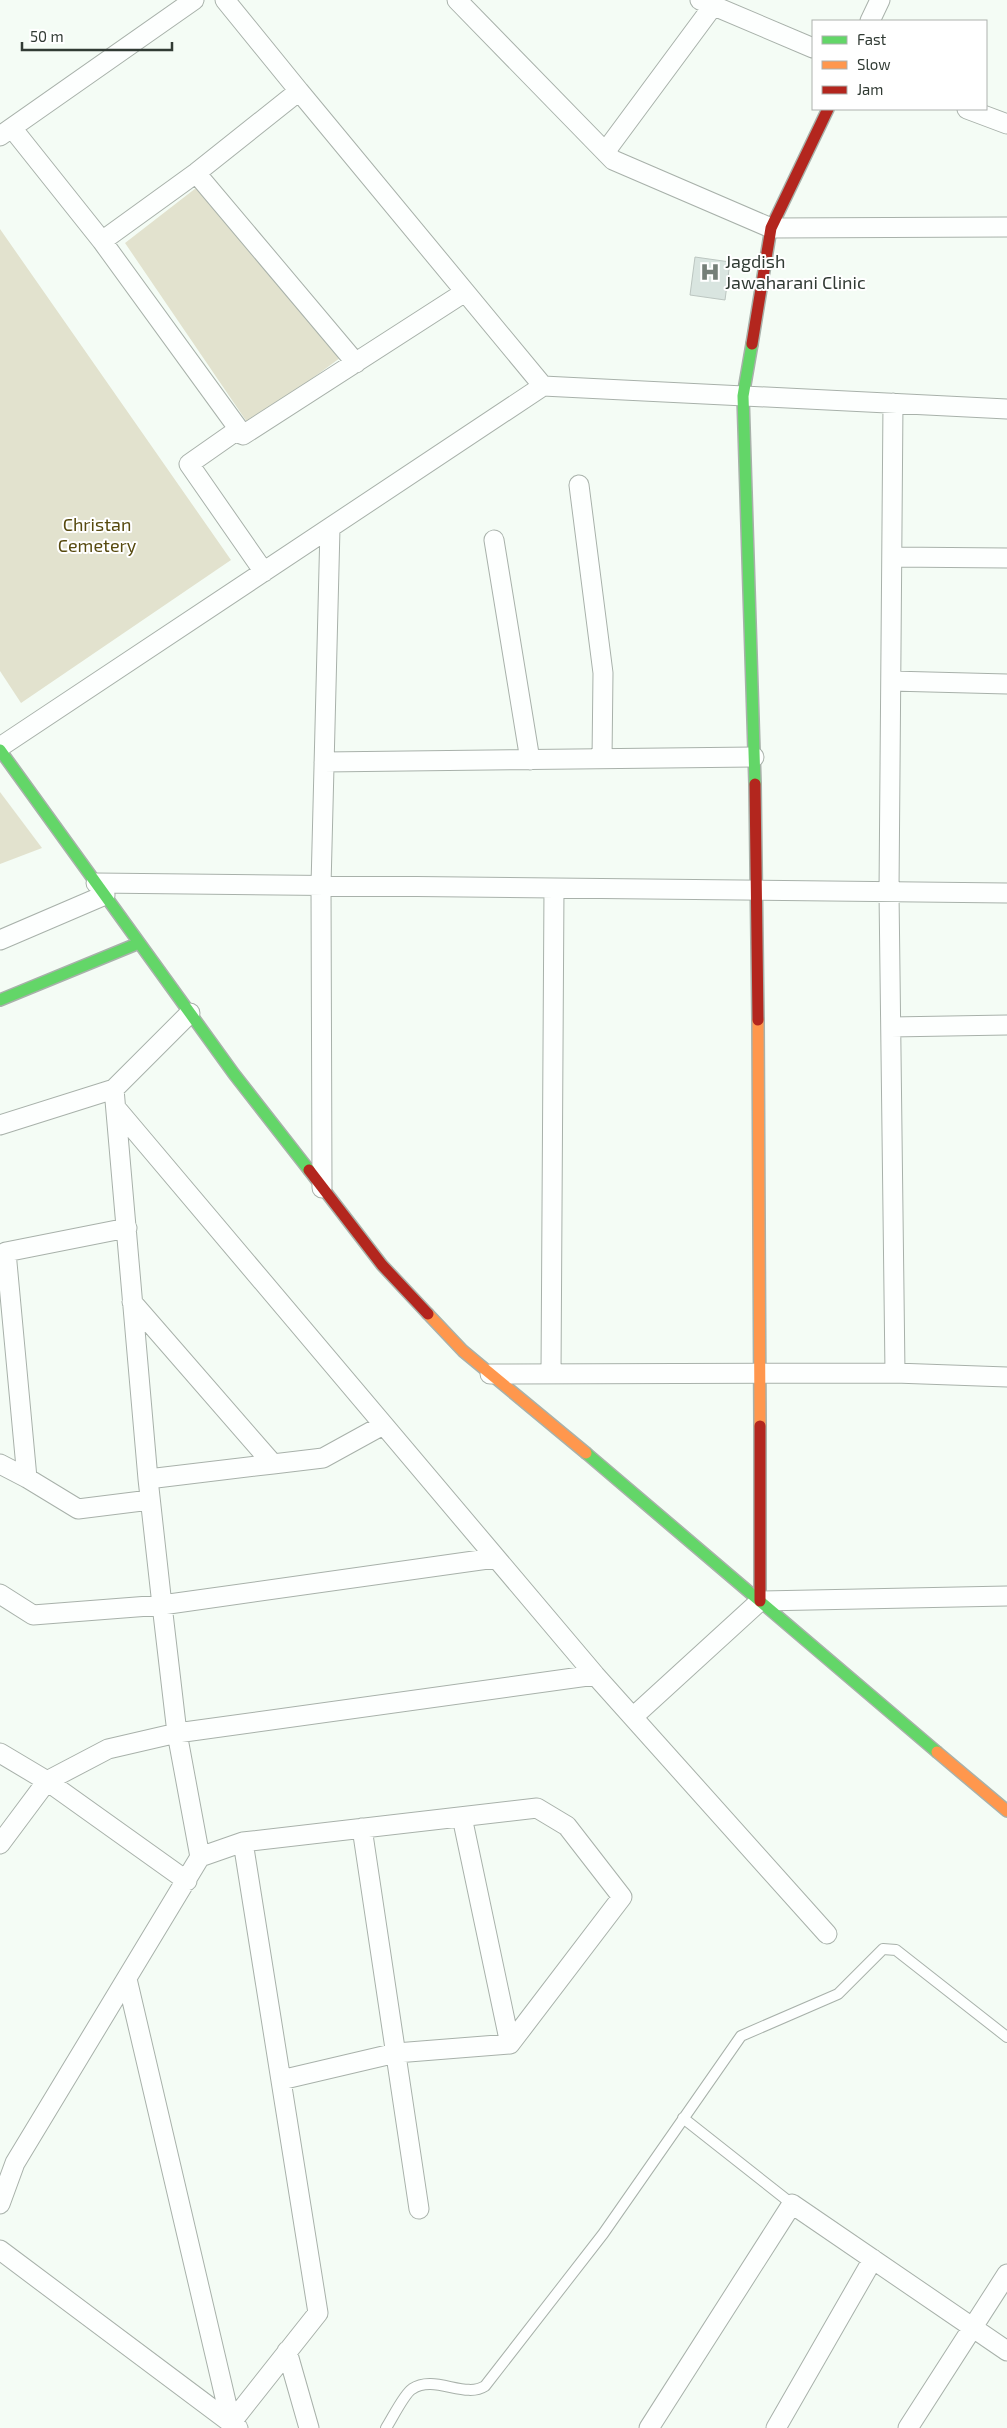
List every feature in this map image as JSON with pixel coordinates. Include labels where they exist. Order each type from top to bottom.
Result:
[{"type":"street","points":[[194,0],[6,132],[102,241],[243,435],[465,292]]},
{"type":"street","points":[[225,0],[543,386]]},
{"type":"street","points":[[457,0],[613,160],[771,228],[1007,227]]},
{"type":"street","points":[[870,20],[880,0]]},
{"type":"street","points":[[605,152],[706,3],[812,48]]},
{"type":"street","points":[[102,241],[196,173],[299,91]]},
{"type":"street","points":[[760,1601],[758,891],[743,396],[771,228],[828,110]]},
{"type":"street","points":[[969,110],[1007,124]]},
{"type":"street","points":[[196,173],[356,363]]},
{"type":"street","points":[[1007,409],[543,386],[0,748],[190,1013],[322,1188],[382,1265],[463,1351],[1007,1811]]},
{"type":"street","points":[[894,403],[889,892],[895,1374]]},
{"type":"street","points":[[238,429],[189,464],[264,572]]},
{"type":"street","points":[[580,485],[603,673],[602,759]]},
{"type":"street","points":[[322,1188],[321,886],[330,528]]},
{"type":"street","points":[[494,540],[530,760]]},
{"type":"street","points":[[892,557],[1007,558]]},
{"type":"street","points":[[891,681],[1007,684]]},
{"type":"street","points":[[324,762],[754,757]]},
{"type":"street","points":[[0,940],[101,889],[321,886],[1007,893]]},
{"type":"street","points":[[551,1373],[554,888]]},
{"type":"street","points":[[0,1000],[139,943]]},
{"type":"street","points":[[0,1125],[114,1089],[190,1013]]},
{"type":"street","points":[[891,1027],[1007,1025]]},
{"type":"street","points":[[0,2204],[7,2158],[127,1979],[200,1857],[177,1733],[150,1500],[114,1089]]},
{"type":"street","points":[[116,1108],[495,1558],[633,1717],[828,1934]]},
{"type":"street","points":[[27,1478],[3,1254],[127,1228]]},
{"type":"street","points":[[132,1302],[273,1464]]},
{"type":"street","points":[[490,1374],[759,1373],[1007,1377]]},
{"type":"street","points":[[148,1479],[323,1458],[384,1426]]},
{"type":"street","points":[[0,1464],[78,1508],[150,1500]]},
{"type":"street","points":[[0,1594],[33,1615],[162,1605],[495,1558]]},
{"type":"street","points":[[633,1717],[760,1601],[1007,1596]]},
{"type":"street","points":[[0,1844],[47,1781],[108,1749],[177,1733],[595,1674]]},
{"type":"street","points":[[0,1753],[47,1781],[187,1881]]},
{"type":"street","points":[[200,1857],[243,1842],[537,1808],[567,1826],[622,1897],[510,2044],[396,2054],[281,2080]]},
{"type":"street","points":[[462,1817],[510,2044]]},
{"type":"street","points":[[362,1828],[419,2209]]},
{"type":"street","points":[[235,2425],[287,2350],[318,2313],[243,1842]]},
{"type":"street","points":[[127,1979],[235,2425]]},
{"type":"street","points":[[649,2428],[792,2204],[1007,2350]]},
{"type":"street","points":[[0,2250],[235,2425]]},
{"type":"street","points":[[776,2428],[873,2259]]},
{"type":"street","points":[[908,2428],[1007,2274]]},
{"type":"street","points":[[287,2350],[309,2428]]},
{"type":"lane","points":[[386,2428],[412,2389],[426,2384],[477,2391],[485,2386],[603,2234],[741,2036],[838,1994],[883,1949],[896,1950],[1007,2037]]},
{"type":"lane","points":[[683,2118],[792,2204]]},
{"type":"green space","points":[[196,188],[340,358],[249,425],[125,243]]},
{"type":"green space","name":"Christan Cemetery","points":[[0,229],[231,560],[21,703],[0,671]]},
{"type":"green space","points":[[0,792],[42,848],[0,864]]},
{"type":"building","points":[[695,257],[730,262],[725,300],[690,295]]},
{"type":"traffic: fast","points":[[752,344],[743,396],[755,784]]},
{"type":"traffic: fast","points":[[0,750],[234,1074],[309,1170]]},
{"type":"traffic: fast","points":[[0,1000],[139,943]]},
{"type":"traffic: fast","points":[[586,1453],[937,1752]]},
{"type":"traffic: slow","points":[[758,1020],[760,1426]]},
{"type":"traffic: slow","points":[[428,1314],[463,1351],[586,1453]]},
{"type":"traffic: slow","points":[[937,1752],[1007,1811]]},
{"type":"traffic: jam","points":[[752,344],[771,228],[828,110]]},
{"type":"traffic: jam","points":[[755,784],[758,1020]]},
{"type":"traffic: jam","points":[[309,1170],[382,1265],[428,1314]]},
{"type":"traffic: jam","points":[[760,1426],[760,1601]]},
{"type":"place","name":"Jagdish Jawaharani Clinic","points":[[710,272]]}]
